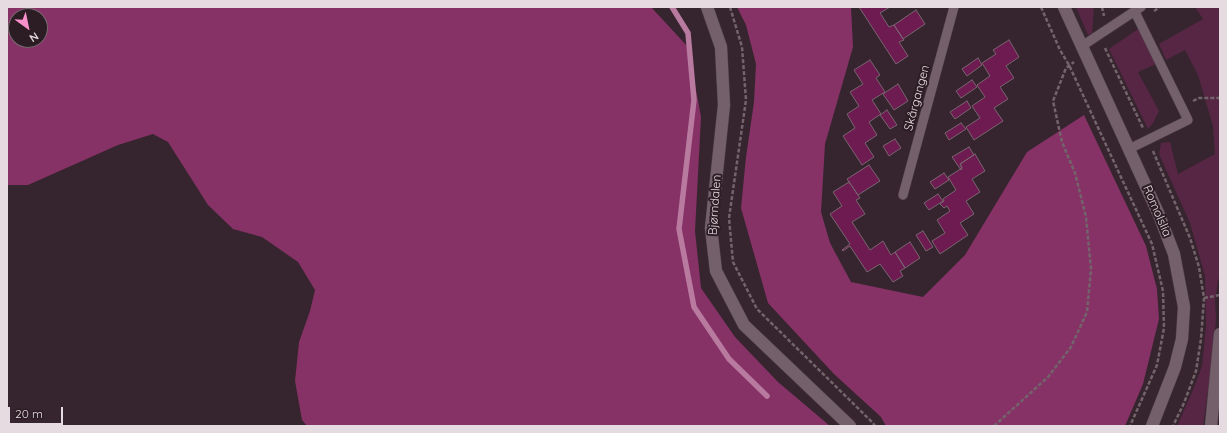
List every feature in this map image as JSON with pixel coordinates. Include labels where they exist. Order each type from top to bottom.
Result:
[{"type":"street","name":"Bjørndalen","points":[[707,7],[721,47],[724,105],[711,228],[716,271],[744,325],[850,426]]},
{"type":"street","name":"Romolslia","points":[[1064,7],[1159,215],[1174,254],[1184,307],[1182,339],[1175,367],[1152,426]]},
{"type":"street","points":[[1211,426],[1220,334]]},
{"type":"lane","name":"Skårgangen","points":[[903,195],[954,7]]},
{"type":"lane","points":[[1082,46],[1138,9],[1188,120],[1129,149]]},
{"type":"path","points":[[730,7],[742,47],[746,100],[729,218],[733,262],[757,309],[875,426]]},
{"type":"path","points":[[1042,7],[1060,50],[1069,65],[1152,244],[1162,291],[1164,328],[1157,365],[1130,426]]},
{"type":"path","points":[[994,426],[1048,377],[1071,347],[1087,312],[1091,269],[1086,217],[1075,173],[1062,142],[1053,100],[1066,68],[1069,65]]},
{"type":"path","points":[[1181,107],[1199,98],[1220,98]]},
{"type":"path","points":[[1204,298],[1220,295]]},
{"type":"shaded area","points":[[7,7],[651,7],[688,47],[701,117],[695,231],[701,288],[735,337],[778,382],[830,426],[307,426],[302,420],[295,381],[299,342],[310,311],[315,290],[298,262],[262,237],[233,229],[208,205],[168,142],[153,134],[118,145],[28,185],[7,185]]},
{"type":"shaded area","points":[[737,7],[851,7],[853,47],[825,144],[821,212],[830,243],[851,282],[923,297],[965,255],[1027,152],[1084,115],[1146,246],[1157,289],[1159,319],[1143,384],[1125,426],[886,426],[881,417],[834,374],[768,303],[741,208],[746,157],[754,102],[756,64],[746,25]]},
{"type":"shaded area","points":[[1076,7],[1094,7],[1092,33],[1088,35]]},
{"type":"shaded area","points":[[1195,7],[1220,7],[1220,276],[1215,301],[1216,318],[1213,353],[1203,426],[1177,426],[1202,366],[1206,326],[1205,276],[1190,223],[1159,154],[1161,143],[1170,142],[1178,174],[1215,154],[1213,126],[1198,75],[1185,50],[1166,60],[1159,44],[1203,19]]},
{"type":"shaded area","points":[[1138,29],[1156,64],[1138,72],[1159,111],[1148,129],[1109,49]]},
{"type":"building","points":[[859,7],[890,7],[880,13],[889,27],[894,25],[904,40],[899,42],[908,56],[896,64]]},
{"type":"building","points":[[916,10],[925,24],[903,39],[894,25]]},
{"type":"building","points":[[1009,40],[1019,57],[1006,66],[1014,78],[1000,87],[1008,99],[994,108],[1003,121],[974,140],[966,127],[980,118],[972,106],[985,97],[977,85],[990,76],[982,63],[996,54],[993,50]]},
{"type":"building","points":[[978,58],[982,65],[967,76],[962,69]]},
{"type":"building","points":[[870,60],[880,75],[876,78],[885,92],[872,100],[881,114],[869,122],[877,135],[865,143],[874,157],[862,165],[843,136],[855,128],[847,114],[859,106],[850,92],[863,84],[854,70]]},
{"type":"building","points":[[972,80],[977,87],[961,98],[956,91]]},
{"type":"building","points":[[898,84],[908,101],[894,110],[883,94]]},
{"type":"building","points":[[967,101],[971,108],[955,119],[950,112]]},
{"type":"building","points":[[887,110],[897,125],[890,129],[880,115]]},
{"type":"building","points":[[961,123],[966,129],[949,140],[945,133]]},
{"type":"building","points":[[895,139],[901,148],[889,156],[883,146]]},
{"type":"building","points":[[969,147],[974,155],[960,164],[962,168],[961,170],[952,157]]},
{"type":"building","points":[[975,154],[985,171],[972,179],[980,192],[966,201],[974,214],[960,223],[968,235],[940,254],[932,241],[945,233],[937,220],[950,211],[947,206],[944,208],[940,204],[944,201],[943,199],[956,190],[948,177],[962,168],[960,164]]},
{"type":"building","points":[[869,165],[880,181],[858,195],[847,179]]},
{"type":"building","points":[[944,173],[949,180],[935,189],[930,182]]},
{"type":"building","points":[[849,182],[860,198],[856,200],[865,214],[852,222],[870,250],[883,241],[891,255],[895,252],[905,268],[900,271],[903,276],[893,282],[880,264],[867,272],[850,246],[843,251],[842,250],[850,244],[830,214],[842,206],[833,192]]},
{"type":"building","points":[[938,194],[943,201],[929,210],[924,203]]},
{"type":"building","points":[[923,231],[933,247],[926,251],[916,235]]},
{"type":"building","points":[[910,242],[920,258],[905,268],[895,252]]},
{"type":"waterway","points":[[672,7],[688,33],[694,100],[679,229],[694,307],[729,359],[767,396]]}]
